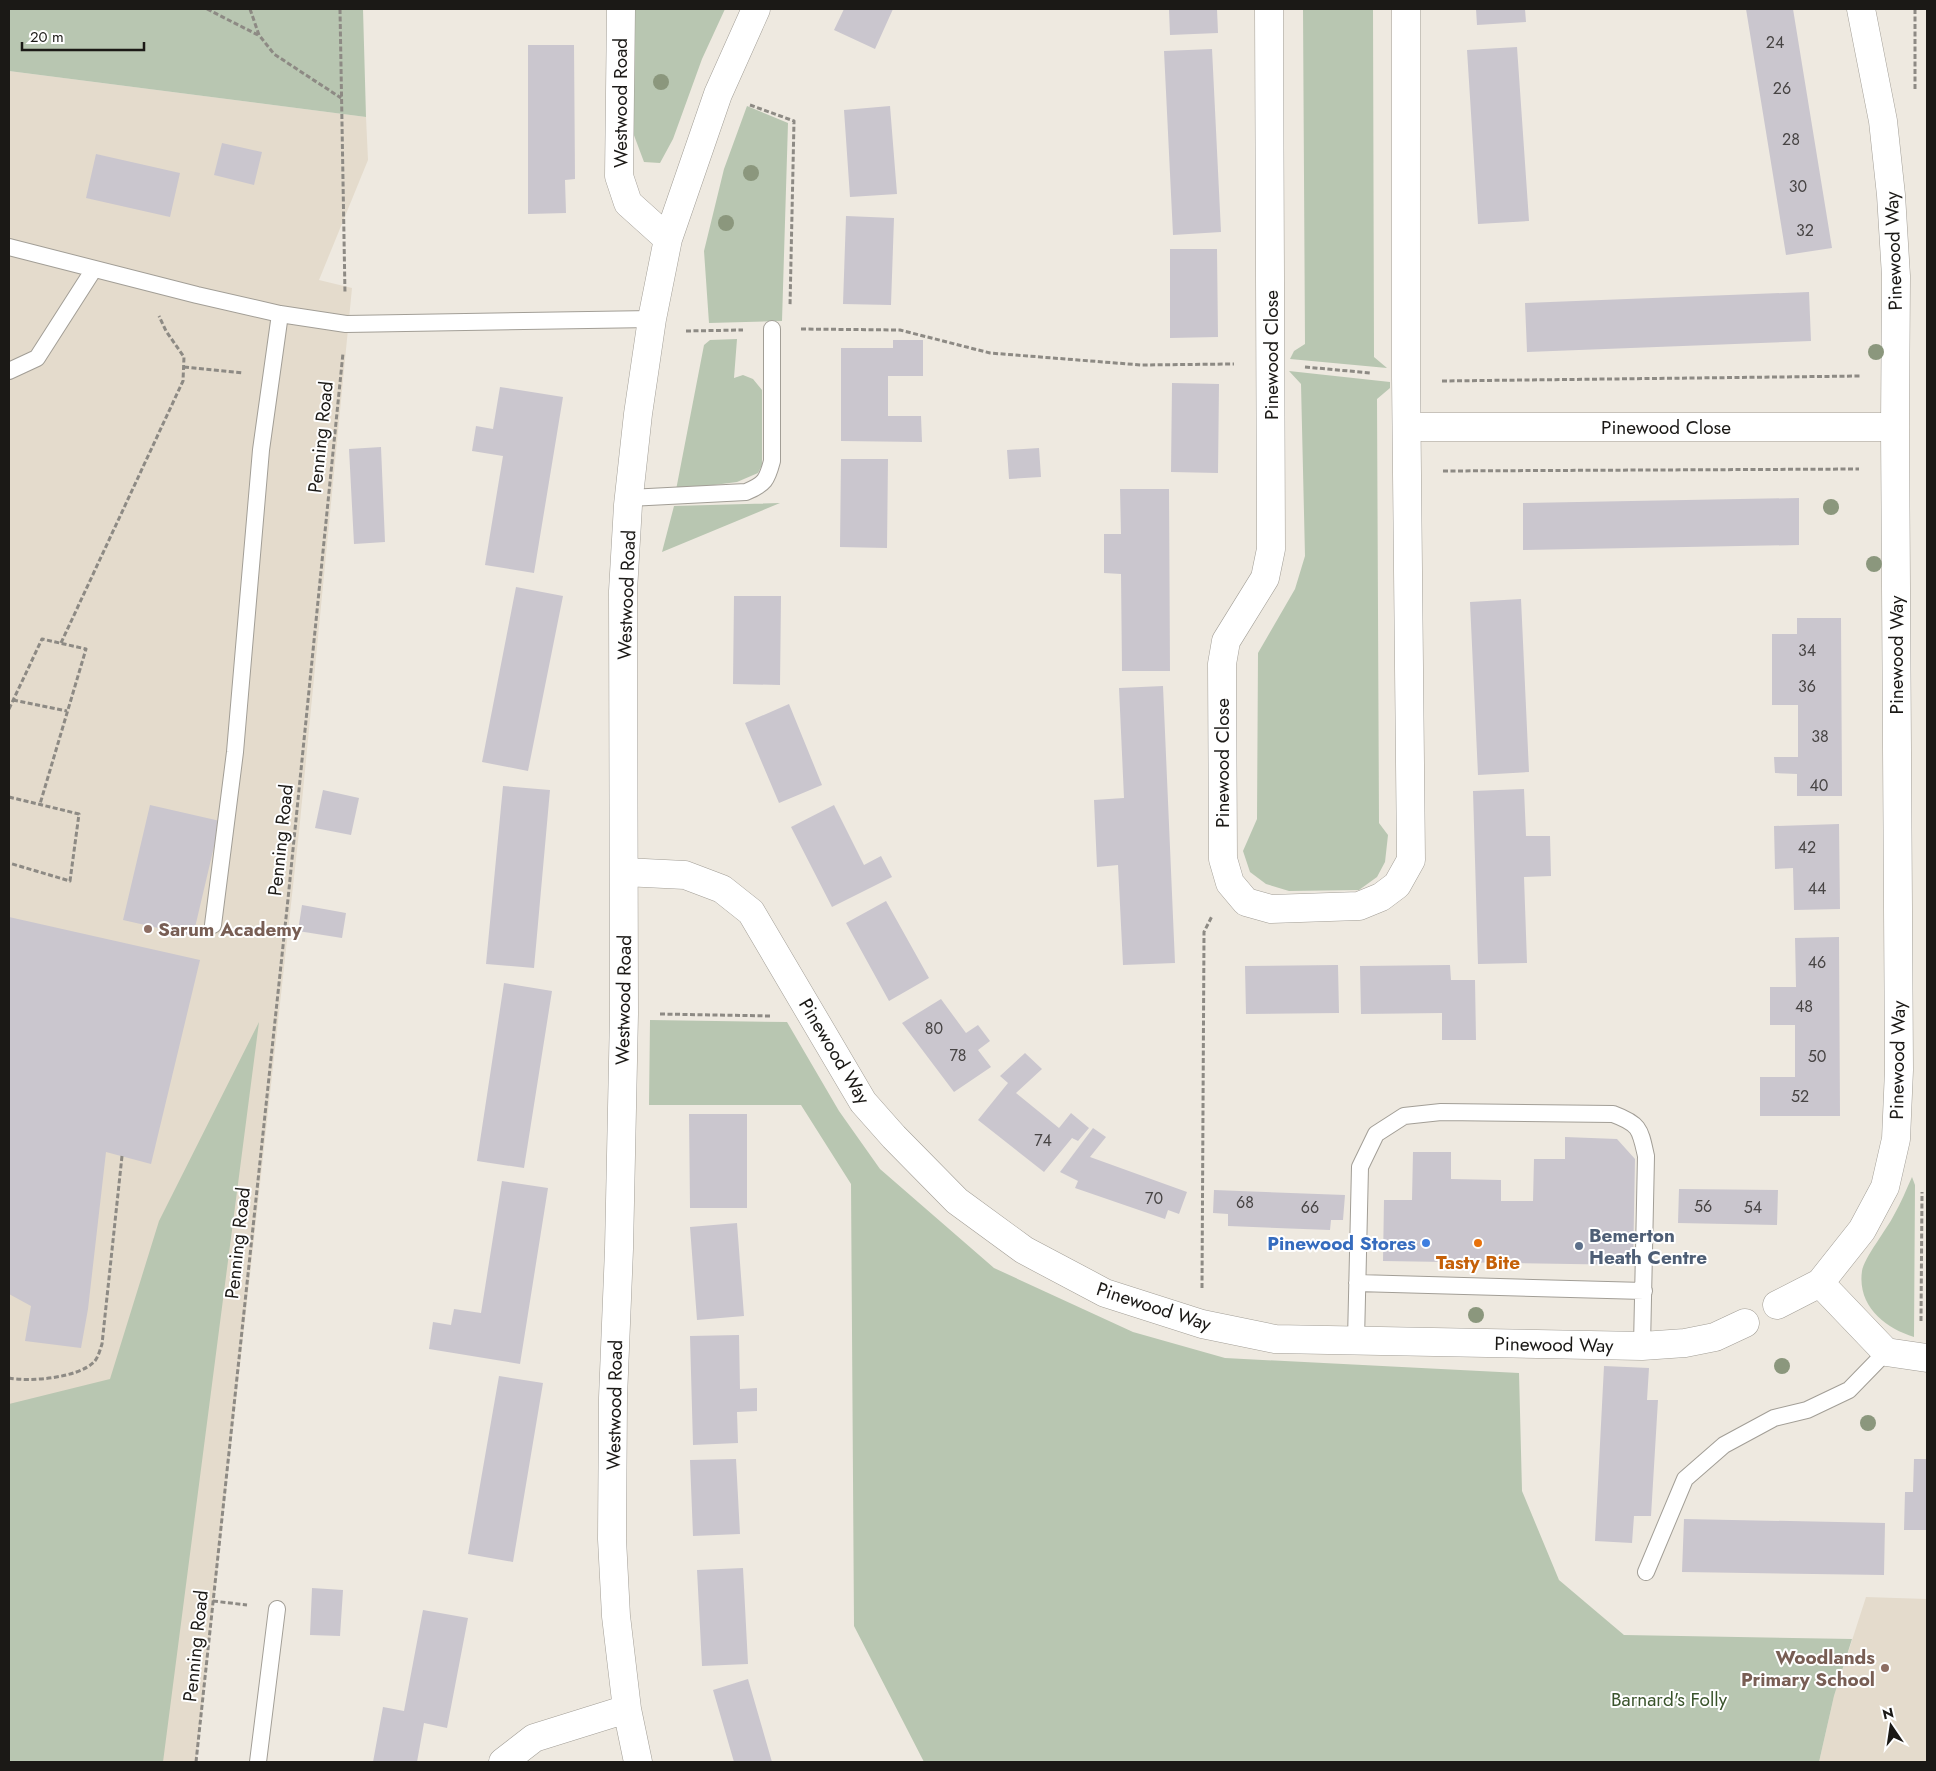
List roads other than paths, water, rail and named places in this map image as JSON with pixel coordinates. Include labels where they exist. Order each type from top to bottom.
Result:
[{"type":"street","name":"Westwood Road","points":[[620,9],[619,176],[628,203],[668,239]]},
{"type":"street","name":"Westwood Road","points":[[638,1762],[627,1710],[616,1616],[612,1539],[613,1398],[619,1250],[624,1014],[623,591],[629,498],[638,414],[668,239],[718,94],[756,9]]},
{"type":"street","name":"Pinewood Close","points":[[1270,9],[1272,549],[1265,578],[1226,641],[1222,664],[1223,859],[1230,883],[1246,902],[1271,909],[1359,906],[1381,897],[1397,885],[1411,860],[1406,377],[1406,9]]},
{"type":"street","name":"Pinewood Way","points":[[1777,1305],[1820,1283],[1862,1230],[1885,1187],[1896,1139],[1899,1070],[1895,469],[1896,276],[1891,195],[1883,120],[1862,9]]},
{"type":"street","name":"Pinewood Close","points":[[1407,427],[1895,427]]},
{"type":"street","name":"Pinewood Way","points":[[624,872],[684,875],[722,889],[751,912],[863,1102],[894,1137],[957,1201],[1024,1250],[1106,1293],[1202,1324],[1275,1339],[1642,1346],[1685,1343],[1715,1336],[1745,1323]]},
{"type":"street","points":[[1820,1283],[1886,1352],[1924,1357]]},
{"type":"street","points":[[503,1762],[534,1738],[627,1710]]},
{"type":"lane","points":[[9,247],[280,314],[346,324],[652,326]]},
{"type":"lane","points":[[9,371],[38,358],[94,269]]},
{"type":"lane","points":[[213,925],[235,752],[261,450],[280,314]]},
{"type":"lane","points":[[629,498],[746,492],[761,486],[768,477],[772,461],[772,329]]},
{"type":"lane","points":[[1356,1340],[1360,1166],[1376,1134],[1404,1116],[1442,1112],[1614,1114],[1631,1121],[1641,1132],[1646,1156],[1642,1346]]},
{"type":"lane","points":[[1357,1283],[1644,1290]]},
{"type":"lane","points":[[1646,1572],[1684,1479],[1724,1445],[1774,1418],[1807,1410],[1848,1390],[1886,1352]]},
{"type":"lane","points":[[258,1762],[277,1609]]},
{"type":"place","name":"Sarum Academy","points":[[148,929]]},
{"type":"place","name":"Pinewood Stores","points":[[1426,1243]]},
{"type":"place","name":"Tasty Bite","points":[[1478,1243]]},
{"type":"place","name":"Bemerton Heath Centre","points":[[1579,1246]]},
{"type":"place","name":"Woodlands Primary School","points":[[1885,1668]]},
{"type":"park label","name":"Barnard's Folly","points":[[1669,1699]]}]
